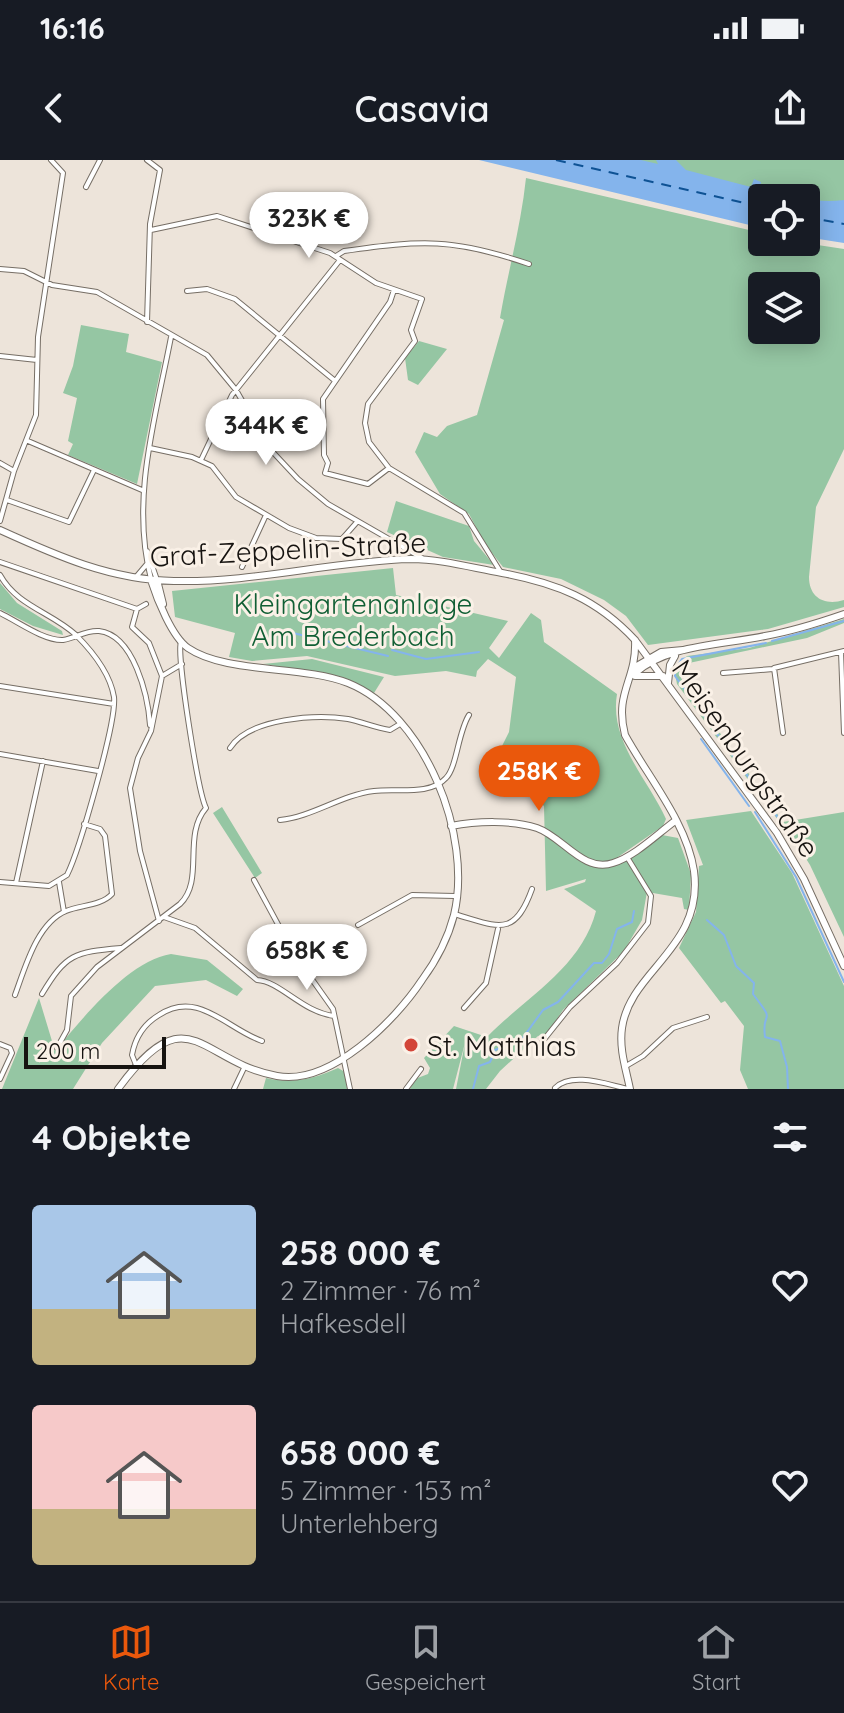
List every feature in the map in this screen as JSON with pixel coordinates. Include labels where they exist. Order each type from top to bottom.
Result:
[{"type":"street","points":[[0,521],[37,408],[37,360],[63,173],[51,160]]},
{"type":"street","points":[[86,187],[100,160]]},
{"type":"street","points":[[147,160],[160,170],[151,230],[147,322]]},
{"type":"street","points":[[151,230],[217,216],[338,258],[366,278],[422,299],[411,330],[413,344],[371,399],[366,411],[369,442],[389,468],[464,513],[482,544],[498,562],[501,573]]},
{"type":"street","points":[[201,460],[236,390],[344,251],[434,241],[472,247],[529,264]]},
{"type":"street","points":[[0,269],[24,271],[46,282],[97,292],[207,355],[236,390],[279,460],[318,496],[426,560]]},
{"type":"street","points":[[187,291],[207,289],[225,294],[334,380]]},
{"type":"street","points":[[389,468],[368,484],[325,473],[328,463],[324,455],[321,404],[334,380],[390,302],[394,290]]},
{"type":"street","points":[[118,1089],[136,1065],[159,1045],[186,1039],[209,1045],[245,1065],[280,1077],[304,1076],[346,1057],[419,985],[440,951],[454,914],[456,896],[457,860],[451,826],[437,785],[418,743],[383,703],[347,682],[215,658],[188,648],[181,642],[147,564],[142,490],[171,337]]},
{"type":"street","points":[[0,356],[37,360]]},
{"type":"street","points":[[28,441],[142,490]]},
{"type":"street","points":[[150,448],[201,460],[222,474],[232,494],[304,535],[331,541],[347,537],[358,522]]},
{"type":"street","points":[[0,463],[14,471]]},
{"type":"street","points":[[7,500],[69,522],[94,470]]},
{"type":"street","points":[[242,567],[266,515]]},
{"type":"street","name":"Graf-Zeppelin-Straße","points":[[0,530],[74,563],[154,580],[174,581],[404,560],[426,560],[501,573],[577,594],[611,615],[650,660]]},
{"type":"street","points":[[401,547],[404,560]]},
{"type":"street","points":[[146,549],[154,580]]},
{"type":"street","points":[[0,562],[137,609]]},
{"type":"street","name":"Graf-Zeppelin-Straße","points":[[135,578],[147,564]]},
{"type":"street","points":[[0,575],[18,598],[75,635],[106,675],[114,704],[70,869],[59,882],[49,886],[0,882]]},
{"type":"street","points":[[163,600],[174,581]]},
{"type":"street","points":[[146,604],[137,609],[132,627],[149,643],[162,676],[151,731],[138,758],[130,788],[140,851],[162,919]]},
{"type":"street","points":[[0,613],[61,640],[96,631],[116,637],[130,658],[145,698],[151,731]]},
{"type":"street","points":[[635,667],[691,649],[768,636],[844,614]]},
{"type":"street","points":[[555,1088],[567,1081],[583,1080],[630,1089],[621,1046],[626,1014],[676,945],[692,911],[694,873],[675,821],[625,735],[620,705],[635,667],[635,640]]},
{"type":"street","points":[[57,1048],[67,1030],[71,996],[97,967],[162,919],[189,894],[193,830],[206,808],[195,775],[178,654],[181,642]]},
{"type":"street","points":[[162,676],[181,662],[188,648]]},
{"type":"street","points":[[631,677],[650,660],[691,649]]},
{"type":"street","points":[[723,673],[773,669],[778,665],[843,651],[844,733]]},
{"type":"street","points":[[668,683],[670,665],[677,654]]},
{"type":"street","name":"Meisenburgstraße","points":[[650,660],[792,856],[844,966]]},
{"type":"street","points":[[773,669],[783,733]]},
{"type":"street","points":[[631,677],[663,676]]},
{"type":"street","points":[[0,686],[114,704]]},
{"type":"street","points":[[280,820],[358,793],[437,785],[450,772],[462,726],[469,715]]},
{"type":"street","points":[[230,748],[239,737],[286,720],[331,717],[390,730],[402,722]]},
{"type":"street","points":[[0,754],[98,771]]},
{"type":"street","points":[[16,883],[43,761]]},
{"type":"street","points":[[451,826],[500,823],[536,828],[596,865],[613,863],[627,856],[675,821]]},
{"type":"street","points":[[15,995],[40,936],[64,912],[106,900],[112,894],[105,836],[100,829],[84,824]]},
{"type":"street","points":[[542,1042],[570,1007],[617,963],[648,923],[651,896],[627,856]]},
{"type":"street","points":[[254,880],[294,954],[323,991],[335,1016],[346,1057],[350,1089]]},
{"type":"street","points":[[59,882],[64,912]]},
{"type":"street","points":[[454,914],[498,928],[520,917],[532,889]]},
{"type":"street","points":[[358,925],[412,895],[456,896]]},
{"type":"street","points":[[162,919],[195,928],[254,977],[266,981],[313,1011],[335,1016]]},
{"type":"street","points":[[464,1008],[486,983],[498,928]]},
{"type":"street","points":[[42,994],[67,958],[81,953],[123,948]]},
{"type":"street","points":[[136,1065],[133,1047],[142,1030],[156,1016],[176,1007],[207,1010],[262,1041]]},
{"type":"street","points":[[625,1066],[643,1056],[673,1028],[707,1017]]},
{"type":"street","points":[[0,1044],[12,1053],[0,1079]]},
{"type":"street","points":[[234,1089],[245,1065]]},
{"type":"street","points":[[406,1089],[421,1069]]},
{"type":"green space","points":[[559,160],[844,160],[844,212],[820,203],[820,184],[748,184],[748,195]]},
{"type":"green space","points":[[526,178],[748,230],[748,256],[820,256],[820,245],[844,249],[844,449],[816,507],[809,577],[812,590],[819,599],[831,602],[844,600],[844,607],[768,629],[648,645],[626,616],[604,600],[561,579],[503,567],[485,544],[469,514],[440,494],[415,452],[424,432],[437,437],[447,426],[477,415],[504,320],[500,318]]},
{"type":"green space","points":[[81,325],[129,334],[126,352],[162,362],[137,484],[68,455],[73,444],[68,441],[77,398],[63,393],[73,366]]},
{"type":"green space","points":[[419,341],[447,349],[418,385],[408,380],[405,358]]},
{"type":"green space","points":[[396,501],[469,526],[474,541],[494,565],[443,557],[387,532]]},
{"type":"green space","name":"Kleingartenanlage Am Brederbach","points":[[393,568],[396,595],[508,621],[489,648],[499,658],[531,613],[541,620],[544,642],[617,694],[616,711],[624,744],[666,819],[663,826],[618,857],[622,863],[662,835],[678,838],[691,874],[689,910],[684,909],[682,898],[647,892],[642,920],[624,951],[563,1010],[547,1034],[538,1036],[500,1071],[486,1089],[456,1089],[465,1043],[453,1089],[410,1089],[415,1079],[428,1074],[430,1068],[424,1058],[454,1026],[487,1037],[550,980],[578,949],[596,911],[564,889],[586,879],[546,891],[544,806],[495,760],[509,732],[516,677],[488,659],[477,671],[476,677],[446,671],[395,676],[307,656],[252,661],[229,657],[235,633],[175,617],[172,591]]},
{"type":"green space","points":[[0,583],[17,603],[62,631],[63,635],[33,626],[0,609]]},
{"type":"green space","points":[[844,619],[844,623],[807,638],[689,663],[681,671],[681,678],[781,819],[778,820],[677,684],[674,669],[687,656],[749,648]]},
{"type":"green space","points":[[312,659],[384,677],[374,693],[328,674],[263,664]]},
{"type":"green space","points":[[222,807],[262,873],[255,878],[213,813]]},
{"type":"green space","points":[[751,811],[792,873],[844,986],[844,1089],[748,1089],[740,1070],[744,1026],[725,1001],[721,1003],[679,948],[696,912],[699,866],[703,865],[686,820]]},
{"type":"green space","points":[[844,812],[844,937],[810,865],[783,822]]},
{"type":"green space","points":[[171,954],[207,960],[243,989],[237,996],[206,980],[155,986],[102,1043],[73,1089],[2,1089],[39,998],[55,1051],[92,1008],[123,979],[155,959]]},
{"type":"green space","points":[[338,1068],[345,1072],[347,1089],[263,1089],[266,1078],[286,1081],[303,1079]]},
{"type":"water","points":[[479,160],[641,160],[658,164],[656,160],[676,160],[686,170],[748,186],[748,225]]},
{"type":"water","points":[[844,200],[844,243],[820,239],[820,201]]},
{"type":"waterway","points":[[772,641],[844,621]]},
{"type":"waterway","points":[[293,633],[388,656]]},
{"type":"waterway","points":[[766,643],[682,659],[675,669],[675,676],[779,819]]},
{"type":"waterway","points":[[392,650],[426,659],[479,652]]},
{"type":"waterway","points":[[701,739],[749,806]]},
{"type":"waterway","points":[[755,812],[796,877],[844,982]]},
{"type":"waterway","points":[[473,1089],[479,1066],[490,1062],[495,1050],[522,1039],[543,1010],[558,1002],[594,963],[602,963],[609,954],[617,929],[632,922],[634,911]]},
{"type":"waterway","points":[[707,920],[724,935],[736,966],[754,983],[753,994],[767,1014],[765,1037],[780,1041],[787,1067],[788,1089]]},
{"type":"ferry route","points":[[556,160],[748,204]]},
{"type":"ferry route","points":[[820,220],[844,224]]},
{"type":"place","name":"St. Matthias","points":[[411,1045]]}]
